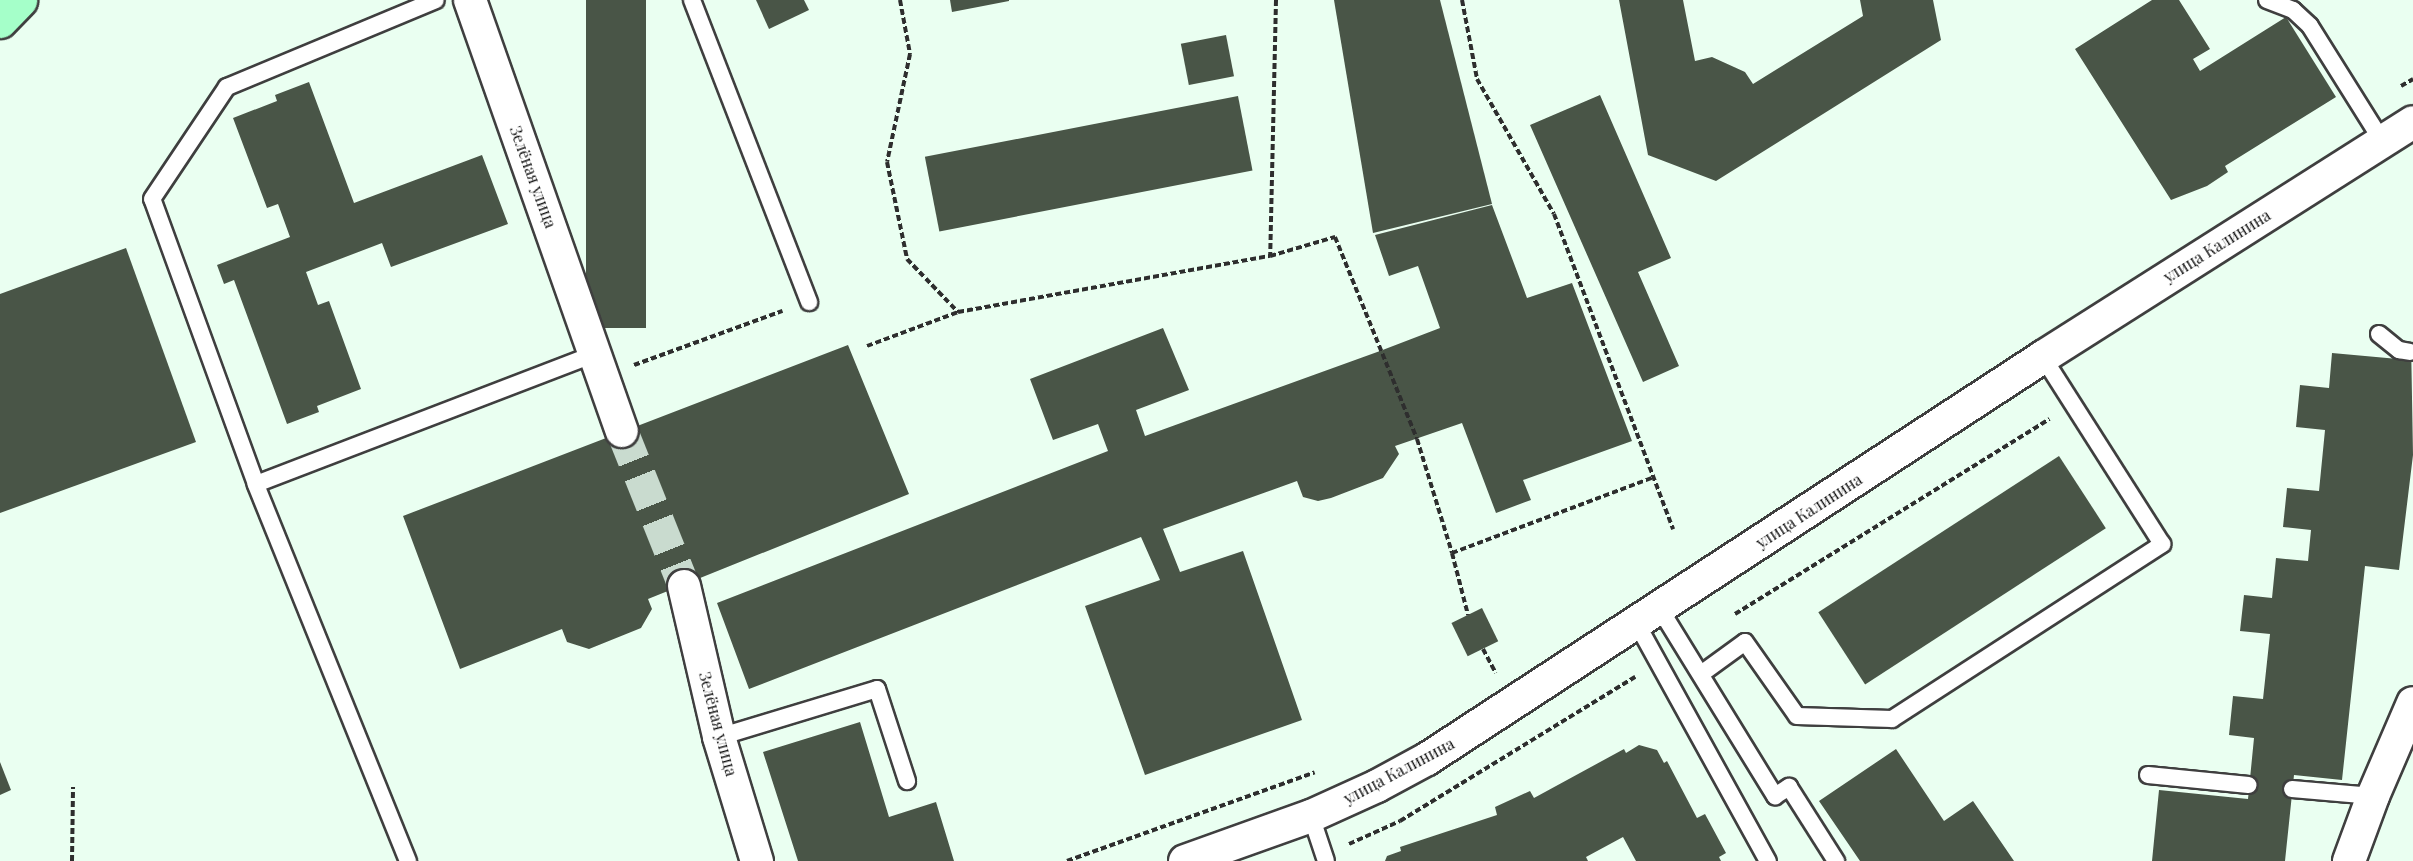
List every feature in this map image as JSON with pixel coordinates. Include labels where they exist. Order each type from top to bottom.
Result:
[{"type":"main road","points":[[0,21],[20,0]]},
{"type":"street","name":"Зелёная улица","points":[[470,0],[622,431]]},
{"type":"street","name":"улица Калинина","points":[[1185,861],[1239,852],[1377,786],[1427,759],[2043,357],[2413,122]]},
{"type":"street","name":"Зелёная улица","points":[[684,586],[719,737],[757,861]]},
{"type":"street","points":[[2349,861],[2373,796],[2413,702]]},
{"type":"lane","points":[[408,861],[256,484],[152,199],[227,87],[436,0]]},
{"type":"lane","points":[[692,0],[809,302]]},
{"type":"lane","points":[[2267,0],[2285,6],[2304,19],[2382,141]]},
{"type":"lane","points":[[2379,334],[2399,350],[2410,352]]},
{"type":"lane","points":[[1701,674],[1745,642],[1797,716],[1892,719],[2163,544],[2043,357]]},
{"type":"lane","points":[[256,484],[599,365]]},
{"type":"lane","points":[[1649,616],[1701,674],[1775,796],[1789,787],[1836,861]]},
{"type":"lane","points":[[1649,616],[1768,861]]},
{"type":"lane","points":[[719,737],[877,689],[907,781]]},
{"type":"lane","points":[[2148,775],[2250,785]]},
{"type":"lane","points":[[2292,789],[2373,796]]},
{"type":"lane","points":[[1311,816],[1326,861]]},
{"type":"path","points":[[900,0],[910,54],[887,162],[907,258],[958,312]]},
{"type":"path","points":[[1270,256],[1276,0]]},
{"type":"path","points":[[1462,0],[1478,79],[1554,214],[1673,529]]},
{"type":"path","points":[[2363,111],[2413,79]]},
{"type":"path","points":[[867,346],[958,312],[1270,256],[1335,237],[1417,439],[1452,553],[1468,615]]},
{"type":"path","points":[[599,365],[809,302]]},
{"type":"path","points":[[1452,553],[1654,477]]},
{"type":"path","points":[[1483,649],[1496,674]]},
{"type":"path","points":[[1486,680],[1506,668]]},
{"type":"path","points":[[1067,861],[1323,769]]},
{"type":"path","points":[[72,861],[73,787]]},
{"type":"building","points":[[586,0],[646,0],[646,328],[586,328]]},
{"type":"building","points":[[756,0],[804,0],[809,10],[769,29]]},
{"type":"building","points":[[950,0],[1009,0],[1009,1],[952,12]]},
{"type":"building","points":[[1334,0],[1440,0],[1492,204],[1373,233]]},
{"type":"building","points":[[1619,0],[1683,0],[1695,61],[1712,57],[1745,72],[1753,84],[1863,16],[1860,0],[1933,0],[1941,40],[1716,181],[1648,155]]},
{"type":"building","points":[[2152,0],[2179,0],[2210,49],[2193,59],[2200,71],[2286,17],[2336,97],[2225,166],[2228,172],[2207,186],[2171,200],[2075,49]]},
{"type":"building","points":[[1226,35],[1234,76],[1189,85],[1181,44]]},
{"type":"building","points":[[309,82],[354,203],[482,155],[508,224],[391,267],[382,243],[306,272],[318,305],[329,301],[361,389],[317,406],[319,412],[287,424],[234,280],[224,284],[217,265],[290,237],[278,204],[267,208],[233,118],[277,101],[275,95]]},
{"type":"building","points":[[1600,95],[1671,258],[1638,272],[1679,366],[1643,382],[1530,125]]},
{"type":"building","points":[[1238,96],[1253,171],[939,231],[925,157]]},
{"type":"building","points":[[1492,205],[1527,298],[1572,283],[1632,441],[1523,480],[1531,500],[1496,513],[1462,423],[1395,446],[1399,454],[1383,478],[1331,498],[1318,501],[1303,497],[1297,481],[1163,529],[1180,572],[1243,551],[1302,720],[1145,775],[1085,606],[1160,580],[1141,537],[749,689],[717,603],[1108,451],[1098,424],[1053,440],[1030,379],[1163,328],[1189,390],[1136,410],[1145,436],[1380,351],[1440,328],[1418,266],[1389,276],[1375,235]]},
{"type":"building","points":[[126,248],[196,442],[0,513],[0,294]]},
{"type":"building","points":[[2411,340],[2413,455],[2399,570],[2365,566],[2342,780],[2294,775],[2285,861],[2152,861],[2159,790],[2248,799],[2254,738],[2229,735],[2233,696],[2263,699],[2270,634],[2240,631],[2244,595],[2272,598],[2276,558],[2308,561],[2311,530],[2283,527],[2287,488],[2319,491],[2325,430],[2296,427],[2300,385],[2329,388],[2332,353],[2409,360]]},
{"type":"building","points":[[848,345],[909,494],[648,599],[652,609],[641,628],[589,649],[567,642],[562,629],[460,669],[403,516]]},
{"type":"building","points":[[2059,456],[2106,528],[1865,684],[1818,612]]},
{"type":"building","points":[[1482,608],[1498,641],[1468,656],[1451,623]]},
{"type":"building","points":[[860,722],[889,817],[936,802],[954,861],[798,861],[763,752]]},
{"type":"building","points":[[1639,745],[1657,750],[1664,763],[1667,761],[1697,818],[1705,814],[1726,853],[1719,857],[1721,861],[1636,861],[1623,837],[1586,857],[1588,861],[1385,861],[1387,856],[1401,851],[1400,847],[1497,815],[1495,807],[1530,791],[1534,798],[1624,749],[1626,753]]},
{"type":"building","points":[[1896,749],[1944,821],[1973,801],[2014,861],[1860,861],[1819,801]]},
{"type":"building","points":[[0,762],[11,790],[0,795]]},
{"type":"tunnel","points":[[622,431],[684,586]]}]
